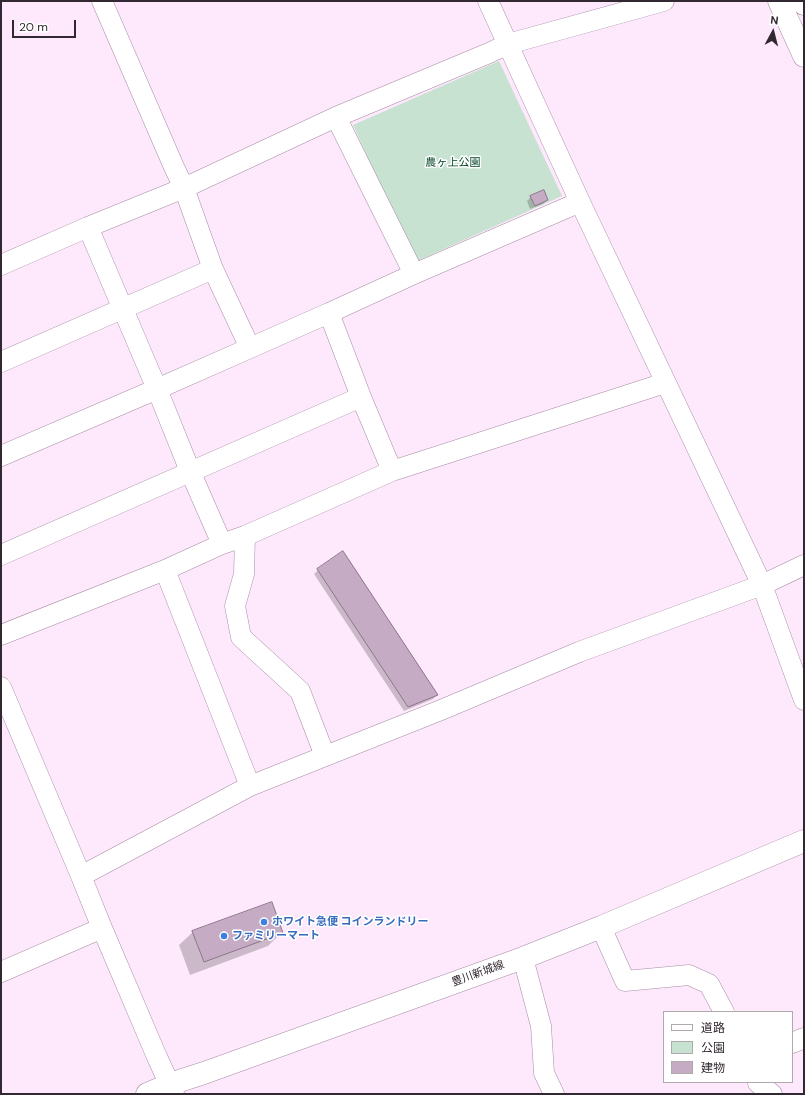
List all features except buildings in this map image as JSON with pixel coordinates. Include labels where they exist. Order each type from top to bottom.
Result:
[{"type":"main road","points":[[778,1],[804,56]]},
{"type":"main road","name":"豊川新城線","points":[[147,1094],[172,1089],[204,1073],[523,958],[601,927],[804,840]]},
{"type":"street","points":[[102,1],[184,188],[213,269],[250,348]]},
{"type":"street","points":[[488,1],[580,202],[762,585],[804,700]]},
{"type":"street","points":[[1,265],[88,227],[184,188],[336,117],[508,44],[664,1]]},
{"type":"street","points":[[336,117],[414,274]]},
{"type":"street","points":[[1,456],[157,389],[414,274],[580,202]]},
{"type":"street","points":[[88,227],[222,544]]},
{"type":"street","points":[[1,362],[213,269]]},
{"type":"street","points":[[329,313],[361,397],[392,471]]},
{"type":"street","points":[[1,635],[165,570],[392,471],[666,383]]},
{"type":"street","points":[[1,555],[361,397]]},
{"type":"street","points":[[245,536],[244,574],[236,606],[241,637],[300,691],[325,756]]},
{"type":"street","points":[[81,876],[250,786],[441,710],[579,652],[762,585],[804,565]]},
{"type":"street","points":[[165,570],[250,786]]},
{"type":"street","points":[[1,687],[102,928],[172,1089]]},
{"type":"street","points":[[601,927],[625,981],[689,975],[709,984],[723,1011]]},
{"type":"street","points":[[1,972],[102,928]]},
{"type":"street","points":[[523,958],[541,1026],[544,1073],[554,1094]]},
{"type":"street","points":[[793,1043],[804,1038]]},
{"type":"green space","name":"農ヶ上公園","points":[[499,61],[562,196],[415,262],[353,125]]},
{"type":"place","name":"ホワイト急便 コインランドリー","points":[[264,922]]},
{"type":"place","name":"ファミリーマート","points":[[224,936]]}]
